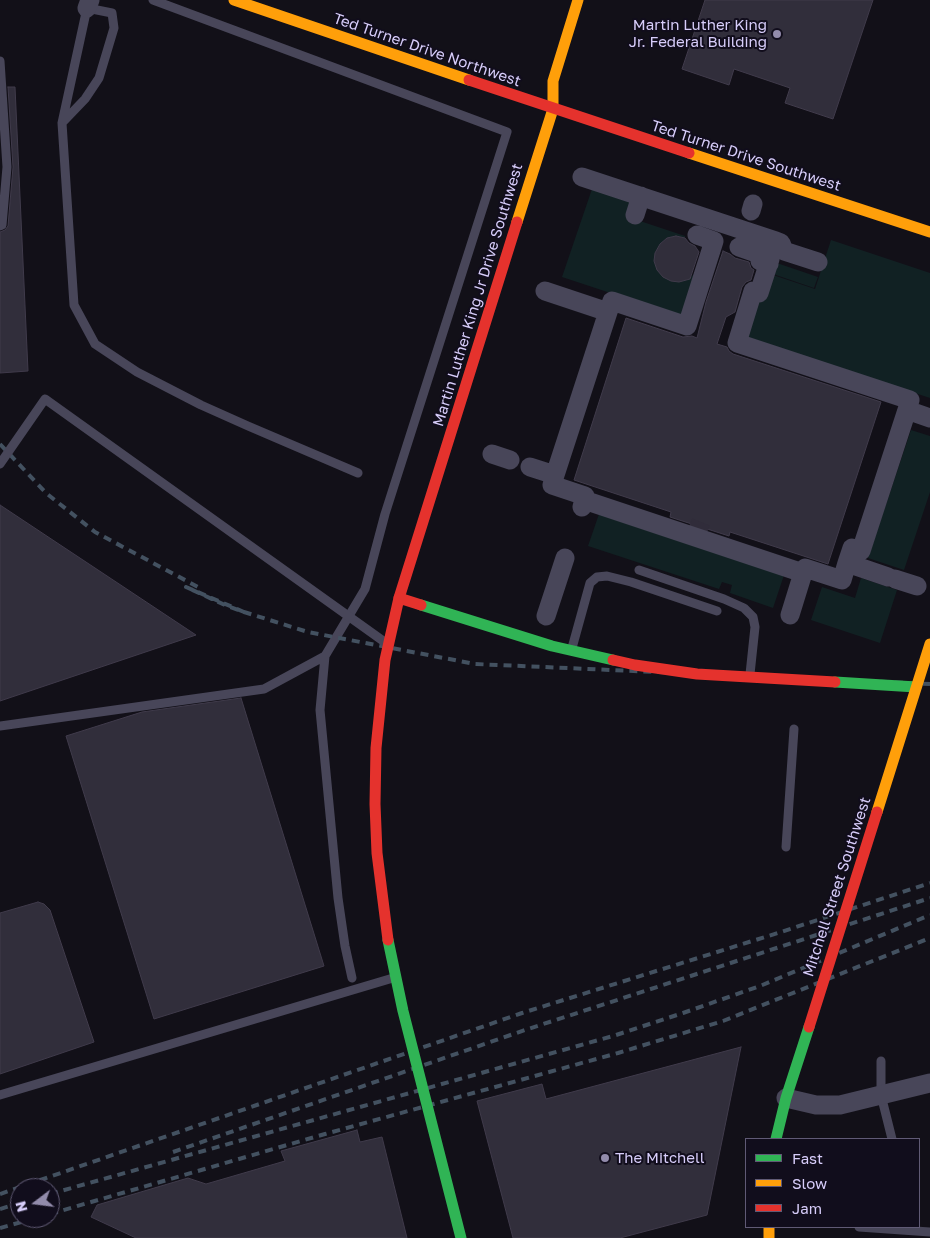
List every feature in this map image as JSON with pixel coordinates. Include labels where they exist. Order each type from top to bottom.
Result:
[{"type":"main road","name":"Ted Turner Drive Northwest","points":[[234,0],[553,109]]},
{"type":"main road","name":"Martin Luther King Jr Drive Southwest","points":[[461,1238],[402,1012],[388,944],[377,853],[375,804],[376,748],[385,660],[399,598],[553,109],[553,81],[578,0]]},
{"type":"main road","name":"Ted Turner Drive Southwest","points":[[553,109],[930,232]]},
{"type":"main road","points":[[399,598],[552,646],[635,665],[697,674],[916,687]]},
{"type":"main road","name":"Mitchell Street Southwest","points":[[776,1138],[786,1098],[930,644]]},
{"type":"street","points":[[582,177],[641,196],[713,232],[743,233],[773,252]]},
{"type":"street","points":[[635,215],[641,196]]},
{"type":"street","points":[[713,232],[687,326],[612,301],[552,485],[585,496],[583,503],[696,534],[804,573]]},
{"type":"street","points":[[790,615],[805,568],[842,580],[852,548],[861,551],[910,400],[737,343],[753,291],[760,293],[773,252],[781,243],[784,251],[818,262]]},
{"type":"street","points":[[545,291],[608,312]]},
{"type":"street","points":[[907,410],[930,418]]},
{"type":"street","points":[[492,454],[510,460]]},
{"type":"street","points":[[530,467],[555,475]]},
{"type":"street","points":[[546,616],[565,558]]},
{"type":"street","points":[[847,563],[917,586]]},
{"type":"street","points":[[786,1098],[816,1105],[840,1105],[930,1083]]},
{"type":"lane","points":[[153,0],[507,132],[385,514],[365,589],[325,656],[320,710],[338,898],[352,978]]},
{"type":"lane","points":[[62,123],[85,99],[99,78],[114,28],[112,12],[88,4],[62,123],[74,305],[95,344],[137,372],[201,405],[358,473]]},
{"type":"lane","points":[[0,61],[7,167],[2,225],[0,226]]},
{"type":"lane","points":[[0,464],[45,399],[393,648]]},
{"type":"lane","points":[[639,570],[724,599],[744,608],[753,617],[755,627],[750,678]]},
{"type":"lane","points":[[571,650],[590,583],[597,576],[607,576],[631,582],[717,611]]},
{"type":"lane","points":[[0,726],[264,689],[325,656]]},
{"type":"lane","points":[[786,846],[794,729]]},
{"type":"lane","points":[[0,1095],[395,977]]},
{"type":"lane","points":[[881,1061],[881,1095],[892,1138]]},
{"type":"lane","points":[[886,1228],[914,1229],[930,1232]]},
{"type":"shaded area","points":[[593,186],[637,200],[631,218],[685,236],[685,238],[676,236],[667,238],[660,244],[655,253],[687,280],[698,268],[683,317],[562,277]]},
{"type":"shaded area","points":[[831,240],[930,273],[930,398],[744,337],[770,274],[815,289]]},
{"type":"shaded area","points":[[774,262],[818,277],[814,288],[770,273]]},
{"type":"shaded area","points":[[911,430],[930,436],[930,492],[904,570],[868,558]]},
{"type":"shaded area","points":[[599,514],[784,575],[773,608],[730,593],[732,585],[722,582],[719,589],[588,546]]},
{"type":"shaded area","points":[[861,578],[897,590],[880,643],[811,620],[822,587],[855,598]]},
{"type":"building","name":"Martin Luther King Jr. Federal Building","points":[[705,0],[873,0],[833,119],[785,103],[790,88],[734,69],[729,85],[682,69]]},
{"type":"building","points":[[8,87],[15,87],[28,371],[0,373],[0,232],[8,226],[13,167]]},
{"type":"building","points":[[676,236],[685,238],[699,252],[690,279],[679,282],[663,277],[657,270],[654,261],[655,253],[660,244],[667,238]]},
{"type":"building","points":[[723,251],[735,258],[749,262],[754,270],[751,280],[742,287],[735,312],[726,317],[717,344],[727,347],[733,354],[881,402],[828,564],[730,532],[729,536],[670,517],[671,512],[574,480],[626,318],[683,337],[692,336],[697,338],[706,302]]},
{"type":"building","points":[[0,505],[196,635],[0,701]]},
{"type":"building","points":[[241,698],[324,966],[154,1019],[66,736],[142,712]]},
{"type":"building","points":[[38,902],[44,904],[50,910],[94,1042],[0,1074],[0,913]]},
{"type":"building","name":"The Mitchell","points":[[741,1047],[707,1215],[620,1238],[513,1238],[477,1101],[542,1084],[546,1099]]},
{"type":"building","points":[[357,1130],[360,1142],[382,1137],[407,1238],[136,1238],[91,1217],[97,1205],[188,1178],[206,1184],[285,1161],[281,1151]]},
{"type":"tunnel","points":[[697,532],[701,522]]},
{"type":"railway","points":[[0,444],[46,493],[95,532],[198,587]]},
{"type":"railway","points":[[244,612],[186,587],[227,606],[244,612],[308,632],[475,664],[930,684]]},
{"type":"railway","points":[[0,1194],[522,1013],[930,883]]},
{"type":"railway","points":[[173,1152],[525,1030],[930,898]]},
{"type":"railway","points":[[60,1191],[613,1036],[760,986],[930,915]]},
{"type":"railway","points":[[60,1211],[325,1134],[618,1053],[723,1021],[930,938]]},
{"type":"railway","points":[[0,1209],[10,1206]]},
{"type":"railway","points":[[0,1228],[10,1225]]},
{"type":"traffic: fast","points":[[421,605],[552,646],[613,660]]},
{"type":"traffic: fast","points":[[835,682],[916,687]]},
{"type":"traffic: fast","points":[[388,940],[403,1011],[461,1238]]},
{"type":"traffic: fast","points":[[776,1138],[786,1098],[809,1027]]},
{"type":"traffic: slow","points":[[234,0],[469,80]]},
{"type":"traffic: slow","points":[[517,222],[553,109],[553,81],[578,0]]},
{"type":"traffic: slow","points":[[689,153],[930,232]]},
{"type":"traffic: slow","points":[[877,812],[930,644]]},
{"type":"traffic: slow","points":[[769,1228],[769,1238]]},
{"type":"traffic: jam","points":[[469,80],[689,153]]},
{"type":"traffic: jam","points":[[399,598],[517,222]]},
{"type":"traffic: jam","points":[[388,940],[377,853],[375,804],[376,748],[385,660],[399,598],[421,605]]},
{"type":"traffic: jam","points":[[613,660],[697,674],[835,682]]},
{"type":"traffic: jam","points":[[809,1027],[877,812]]},
{"type":"place","name":"Martin Luther King Jr. Federal Building","points":[[777,34]]},
{"type":"place","name":"The Mitchell","points":[[605,1158]]}]
